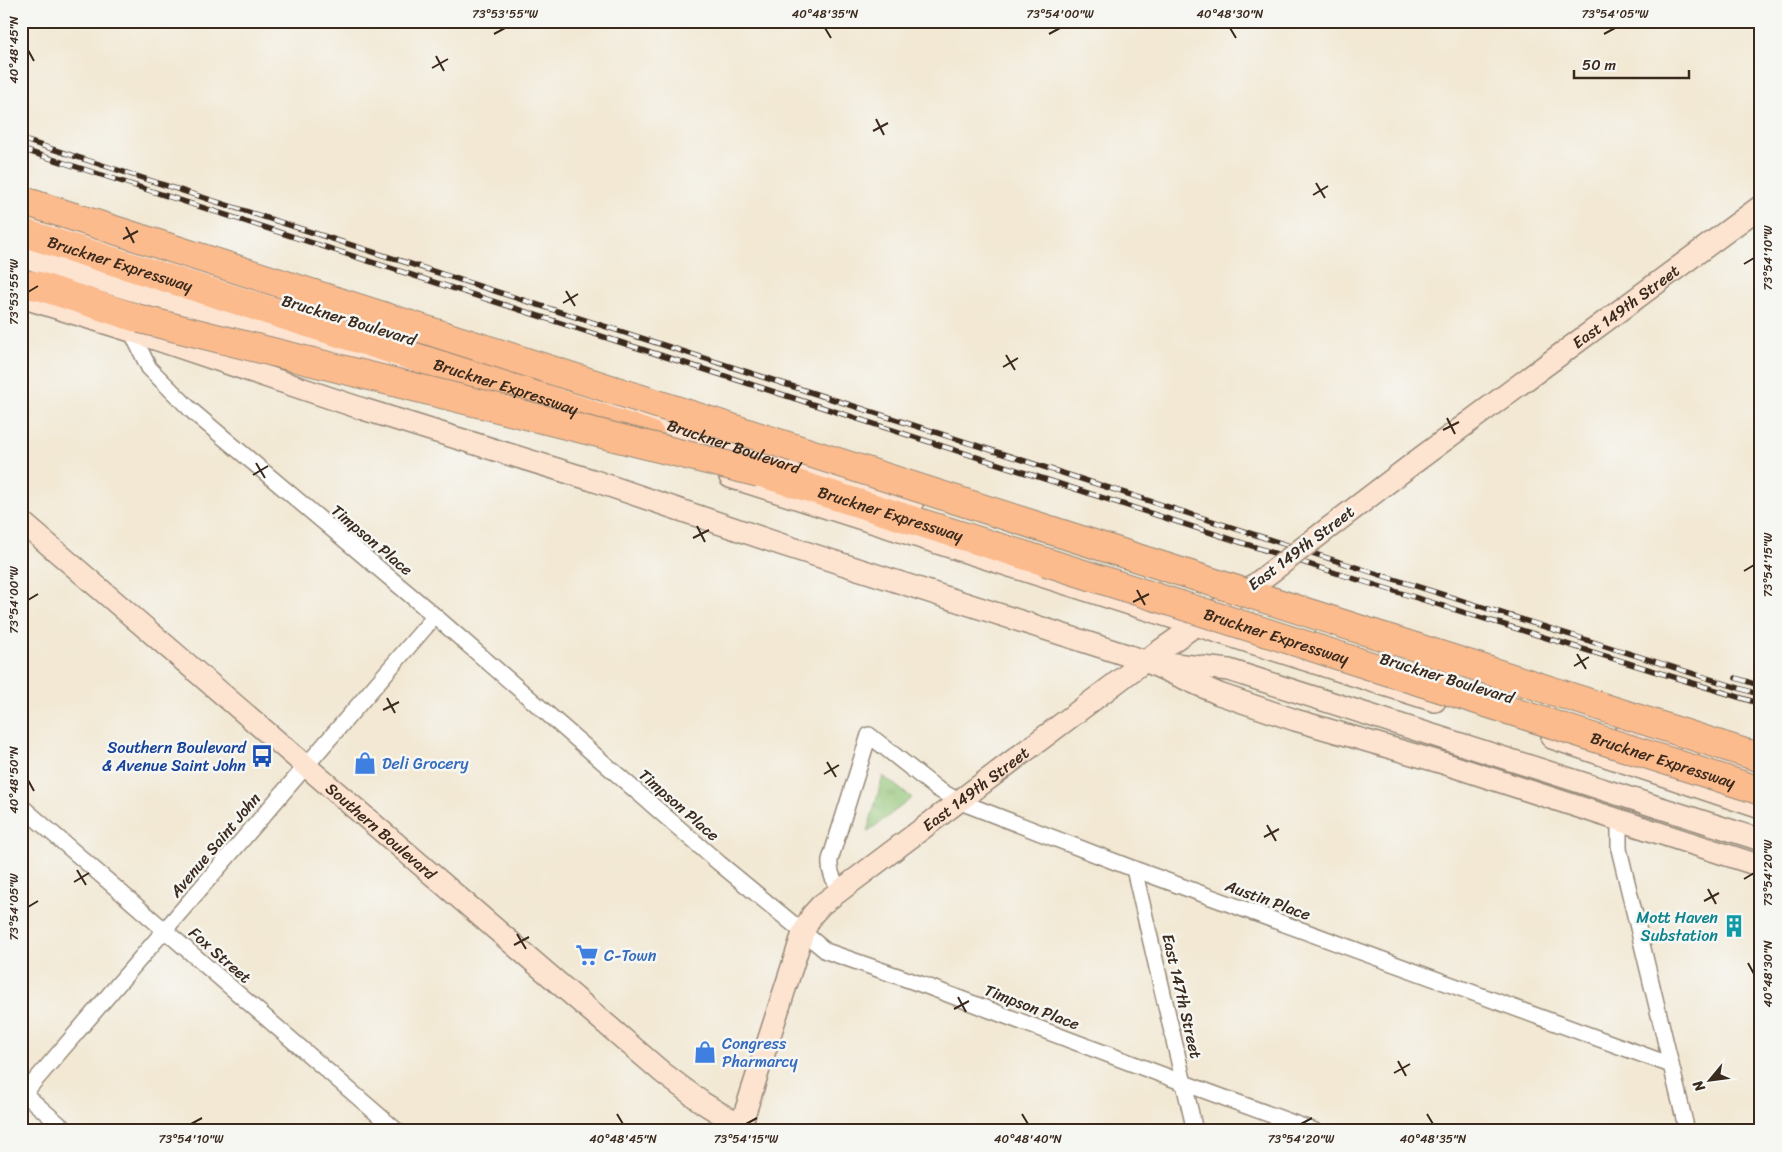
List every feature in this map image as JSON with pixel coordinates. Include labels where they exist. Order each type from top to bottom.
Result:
[{"type":"highway","name":"Bruckner Expressway","points":[[21,200],[1761,758]]},
{"type":"highway","name":"Bruckner Expressway","points":[[21,232],[530,393],[759,473],[1055,565],[1761,793]]},
{"type":"highway","points":[[21,284],[39,286],[135,325],[759,473]]},
{"type":"main road","name":"East 149th Street","points":[[743,1130],[803,933],[812,915],[821,905],[1145,661],[1258,582],[1415,462],[1761,206]]},
{"type":"main road","name":"Bruckner Boulevard","points":[[21,216],[220,281],[491,364],[1017,542],[1761,776]]},
{"type":"main road","name":"Bruckner Boulevard","points":[[21,256],[128,290],[320,346],[1551,738],[1761,808]]},
{"type":"main road","points":[[21,297],[135,325],[364,409],[592,480],[783,545],[1145,661],[1219,694],[1285,716],[1443,763],[1761,866]]},
{"type":"main road","name":"Southern Boulevard","points":[[21,521],[663,1073],[743,1130]]},
{"type":"main road","points":[[1145,661],[1229,670],[1761,840]]},
{"type":"main road","points":[[1704,758],[1761,793]]},
{"type":"street","name":"Timpson Place","points":[[135,325],[148,368],[192,411],[435,616],[826,952],[929,986],[1315,1131]]},
{"type":"street","name":"Avenue Saint John","points":[[22,1094],[435,616]]},
{"type":"street","name":"Austin Place","points":[[841,890],[831,876],[830,860],[869,735],[936,788],[958,801],[1134,869],[1671,1065]]},
{"type":"street","name":"Fox Street","points":[[21,806],[397,1131]]},
{"type":"street","points":[[1619,821],[1620,849],[1687,1131]]},
{"type":"street","name":"East 147th Street","points":[[1134,869],[1196,1131]]},
{"type":"street","points":[[22,1094],[67,1131]]},
{"type":"green space","points":[[883,776],[912,798],[867,832]]},
{"type":"railway","points":[[21,139],[1346,564],[1761,695]]},
{"type":"railway","points":[[21,149],[1336,573],[1761,704]]},
{"type":"railway","points":[[1736,678],[1761,686]]},
{"type":"place","name":"Southern Boulevard & Avenue Saint John","points":[[262,756]]},
{"type":"place","name":"Deli Grocery","points":[[365,763]]},
{"type":"place","name":"Mott Haven Substation","points":[[1734,926]]},
{"type":"place","name":"C-Town","points":[[587,955]]},
{"type":"place","name":"Congress Pharmarcy","points":[[705,1052]]}]
